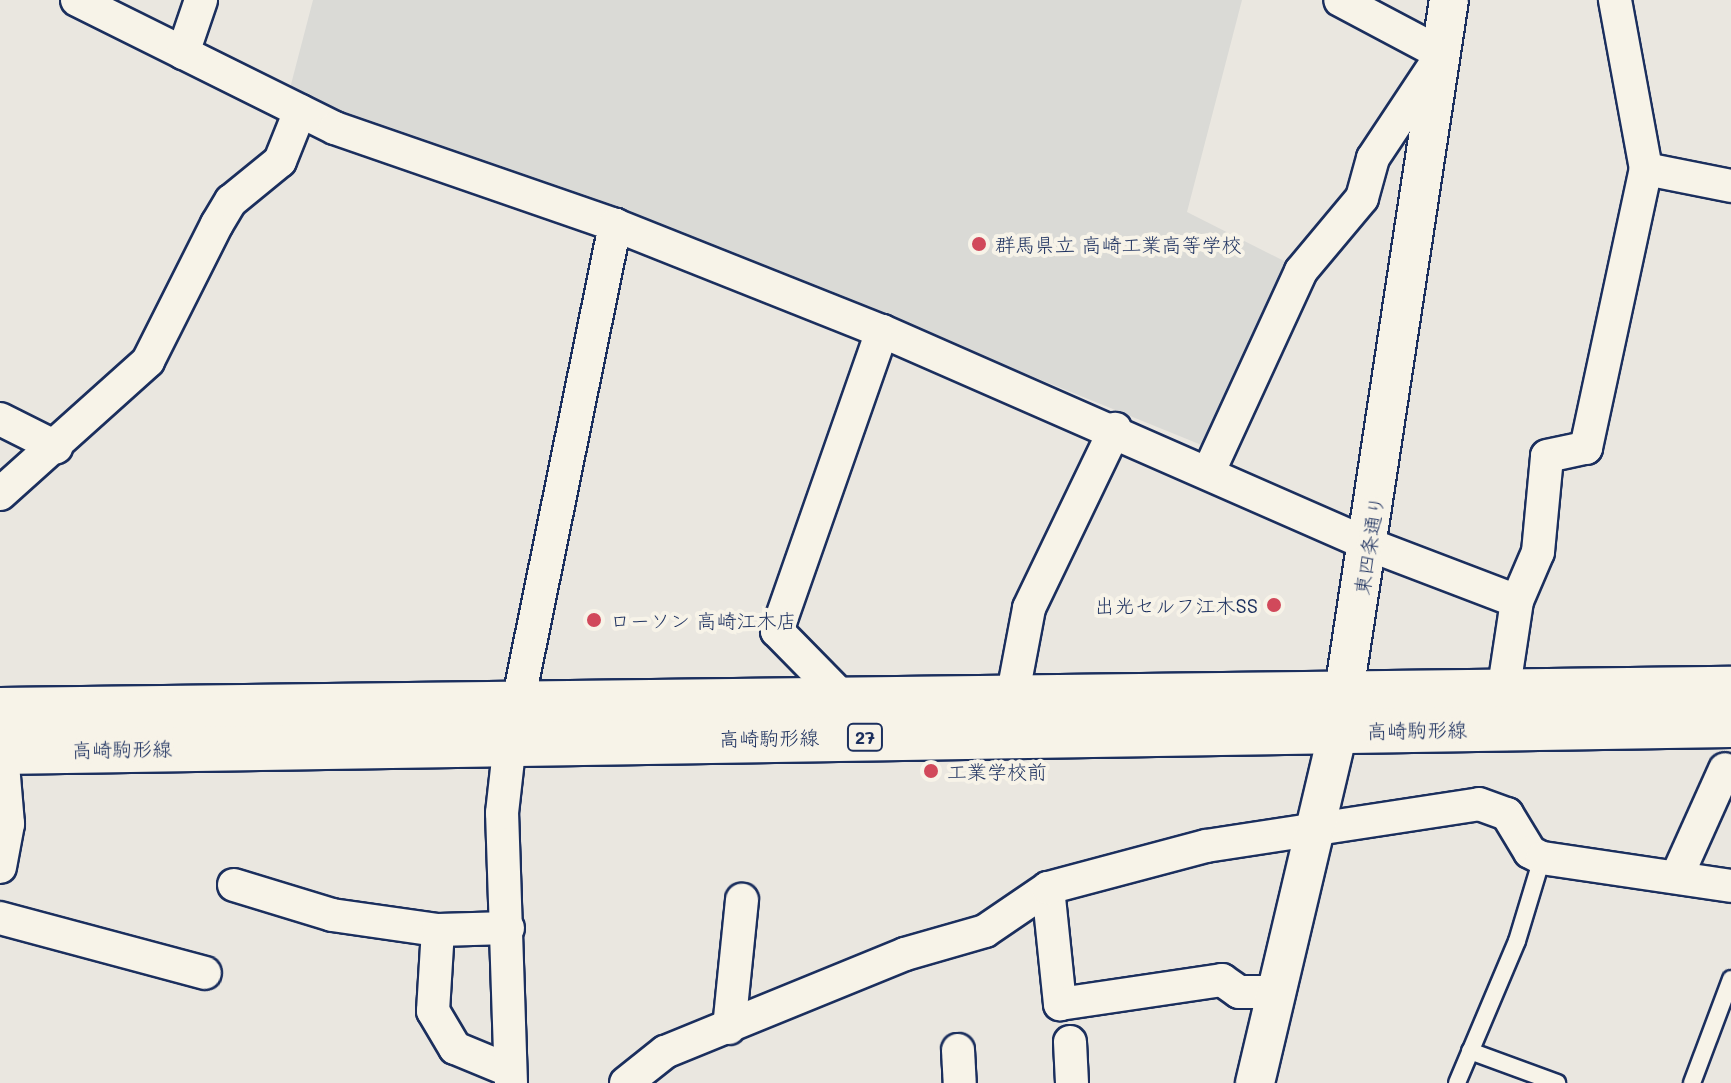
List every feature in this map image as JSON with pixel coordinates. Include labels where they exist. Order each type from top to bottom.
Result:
[{"type":"main road","name":"高崎駒形線","points":[[1,738],[518,699],[1504,687],[1731,689]]},
{"type":"main road","name":"高崎駒形線","points":[[1,738],[510,742],[1731,725]]},
{"type":"street","points":[[77,0],[300,111],[615,225],[882,331],[1210,469],[1370,545],[1517,601]]},
{"type":"street","points":[[183,53],[201,0]]},
{"type":"street","points":[[1210,469],[1301,271],[1362,198],[1373,158],[1442,54],[1340,0]]},
{"type":"street","name":"東四条通り","points":[[1255,1083],[1338,731],[1370,545],[1449,0]]},
{"type":"street","points":[[1504,687],[1517,601],[1538,552],[1547,456],[1586,448],[1646,169],[1615,0]]},
{"type":"street","points":[[0,494],[56,447],[148,361],[217,224],[231,201],[280,161],[300,111]]},
{"type":"street","points":[[1646,169],[1731,186]]},
{"type":"street","points":[[438,930],[433,1011],[455,1048],[509,1076],[508,928],[502,813],[510,742],[615,225]]},
{"type":"street","points":[[840,695],[777,631],[882,331]]},
{"type":"street","points":[[0,419],[56,447]]},
{"type":"street","points":[[1013,693],[1029,608],[1115,429]]},
{"type":"street","points":[[0,867],[8,824],[1,738]]},
{"type":"street","points":[[1677,876],[1725,769]]},
{"type":"street","points":[[626,1083],[665,1052],[905,954],[985,931],[1048,888],[1206,846],[1316,833],[1440,805],[1479,804],[1507,814],[1530,852],[1542,858],[1731,886]]},
{"type":"street","points":[[234,885],[332,915],[438,930],[508,928]]},
{"type":"street","points":[[1048,888],[1060,1004],[1222,980],[1239,992],[1278,992]]},
{"type":"street","points":[[729,1028],[742,900]]},
{"type":"street","points":[[0,918],[205,973]]},
{"type":"street","points":[[1070,1042],[1072,1083]]},
{"type":"street","points":[[958,1050],[960,1083]]},
{"type":"lane","points":[[1457,1083],[1542,858]]},
{"type":"lane","points":[[1692,1083],[1730,990]]},
{"type":"lane","points":[[1470,1051],[1557,1083]]},
{"type":"shaded area","name":"群馬県立 高崎工業高等学校","points":[[313,0],[1242,0],[1187,212],[1296,267],[1209,448],[652,222],[288,96]]},
{"type":"place","name":"群馬県立 高崎工業高等学校","points":[[979,244]]},
{"type":"place","name":"出光セルフ江木SS","points":[[1274,605]]},
{"type":"place","name":"ローソン 高崎江木店","points":[[594,620]]},
{"type":"place","name":"工業学校前","points":[[931,771]]}]
